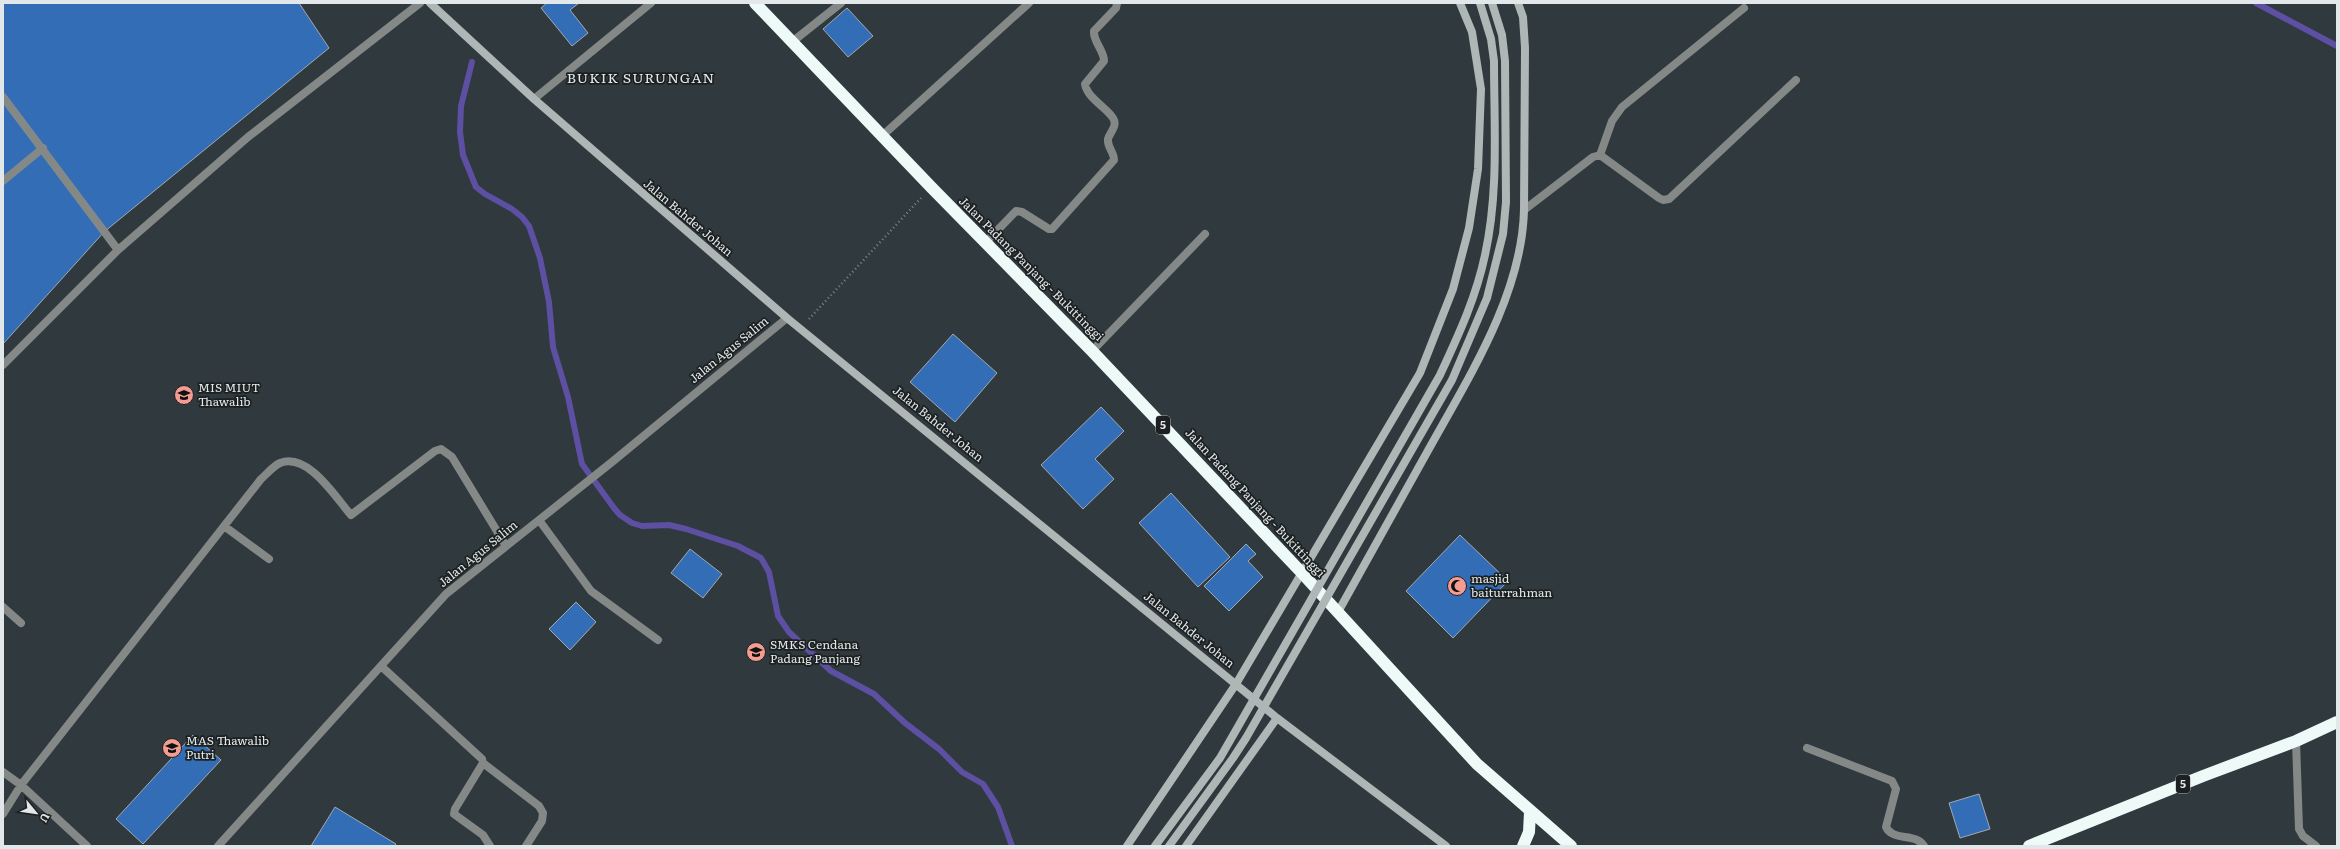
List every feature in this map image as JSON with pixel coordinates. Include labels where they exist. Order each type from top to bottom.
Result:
[{"type":"highway","name":"Jalan Padang Panjang - Bukittinggi","points":[[755,3],[931,187],[1092,350],[1301,572],[1477,764],[1530,812],[1571,846]]},
{"type":"highway","name":"5","points":[[2029,846],[2203,776],[2296,741],[2337,722]]},
{"type":"highway","points":[[1523,846],[1529,832],[1530,812]]},
{"type":"main road","name":"Jalan Bahder Johan","points":[[430,3],[534,99],[787,318],[1277,718],[1446,846]]},
{"type":"main road","points":[[1127,846],[1236,684],[1420,373],[1452,289],[1469,228],[1478,168],[1481,89],[1472,32],[1460,3]]},
{"type":"main road","points":[[1155,846],[1223,753],[1440,375],[1465,322],[1485,255],[1493,206],[1494,61],[1491,39],[1480,3]]},
{"type":"main road","points":[[1169,846],[1246,738],[1452,380],[1487,298],[1501,240],[1506,202],[1505,60],[1502,35],[1492,3]]},
{"type":"main road","points":[[1338,612],[1480,358],[1515,270],[1523,235],[1524,210],[1525,48],[1523,17],[1518,3]]},
{"type":"main road","points":[[1186,846],[1277,718]]},
{"type":"street","points":[[3,365],[118,250],[248,137],[420,3]]},
{"type":"street","points":[[534,99],[651,3]]},
{"type":"street","points":[[792,42],[841,3]]},
{"type":"street","points":[[882,136],[1029,3]]},
{"type":"street","points":[[986,242],[1016,211],[1022,212],[1049,230],[1052,229],[1114,160],[1108,144],[1108,138],[1114,126],[1113,118],[1087,90],[1085,84],[1104,61],[1104,56],[1094,36],[1094,31],[1116,8],[1117,3]]},
{"type":"street","points":[[1600,155],[1612,121],[1622,107],[1744,8]]},
{"type":"street","points":[[1600,155],[1659,198],[1663,200],[1670,199],[1796,80]]},
{"type":"street","points":[[3,97],[43,148],[118,250]]},
{"type":"street","points":[[3,181],[43,148]]},
{"type":"street","points":[[1524,210],[1594,157],[1600,155]]},
{"type":"street","points":[[1092,350],[1205,234]]},
{"type":"street","name":"Jalan Agus Salim","points":[[218,846],[446,594],[612,462],[787,318]]},
{"type":"street","points":[[3,814],[22,785],[261,479],[280,463],[297,461],[313,470],[351,515],[435,451],[441,449],[452,457],[506,546]]},
{"type":"street","points":[[539,520],[591,591],[658,640]]},
{"type":"street","points":[[224,526],[269,560]]},
{"type":"street","points":[[3,607],[21,623]]},
{"type":"street","points":[[381,666],[482,759],[483,763],[539,806],[543,813],[542,821],[526,846]]},
{"type":"street","points":[[2296,741],[2299,829],[2303,836],[2316,846]]},
{"type":"street","points":[[1807,748],[1892,781],[1896,789],[1886,826],[1888,831],[1893,834],[1915,838],[1924,846]]},
{"type":"street","points":[[483,763],[455,809],[454,814],[483,835],[490,846]]},
{"type":"street","points":[[3,772],[22,785],[87,846]]},
{"type":"path","points":[[801,328],[931,187]]},
{"type":"building","points":[[3,3],[299,3],[329,48],[104,232],[3,344]]},
{"type":"building","points":[[547,3],[579,3],[570,10],[588,33],[572,46],[541,8]]},
{"type":"building","points":[[847,8],[873,36],[848,57],[823,29]]},
{"type":"building","points":[[953,334],[997,373],[955,422],[910,382]]},
{"type":"building","points":[[1101,407],[1124,431],[1095,459],[1114,479],[1083,509],[1041,465]]},
{"type":"building","points":[[1171,493],[1230,557],[1198,587],[1139,523]]},
{"type":"building","name":"masjid baiturrahman","points":[[1460,535],[1508,581],[1453,638],[1406,591]]},
{"type":"building","points":[[1246,544],[1256,554],[1248,561],[1263,577],[1229,611],[1204,586]]},
{"type":"building","points":[[690,549],[722,574],[703,598],[671,573]]},
{"type":"building","points":[[576,602],[596,622],[570,650],[549,629]]},
{"type":"building","points":[[193,735],[221,760],[143,844],[116,819]]},
{"type":"building","points":[[1979,794],[1990,829],[1960,838],[1949,803]]},
{"type":"building","points":[[335,807],[396,844],[394,846],[311,846]]},
{"type":"waterway","points":[[2256,3],[2337,46]]},
{"type":"waterway","points":[[472,62],[461,106],[460,132],[463,155],[476,187],[485,194],[512,209],[522,217],[529,226],[540,258],[549,302],[553,347],[568,397],[582,464],[614,508],[620,515],[632,523],[642,526],[669,525],[686,529],[738,546],[761,558],[769,572],[778,616],[789,632],[831,671],[874,694],[905,723],[939,749],[962,772],[983,784],[998,807],[1012,846]]},
{"type":"place","name":"MIS MIUT Thawalib","points":[[184,395]]},
{"type":"place","name":"masjid baiturrahman","points":[[1457,586]]},
{"type":"place","name":"SMKS Cendana Padang Panjang","points":[[756,652]]},
{"type":"place","name":"MAS Thawalib Putri","points":[[172,748]]},
{"type":"district","name":"BUKIK SURUNGAN","points":[[641,78]]}]
